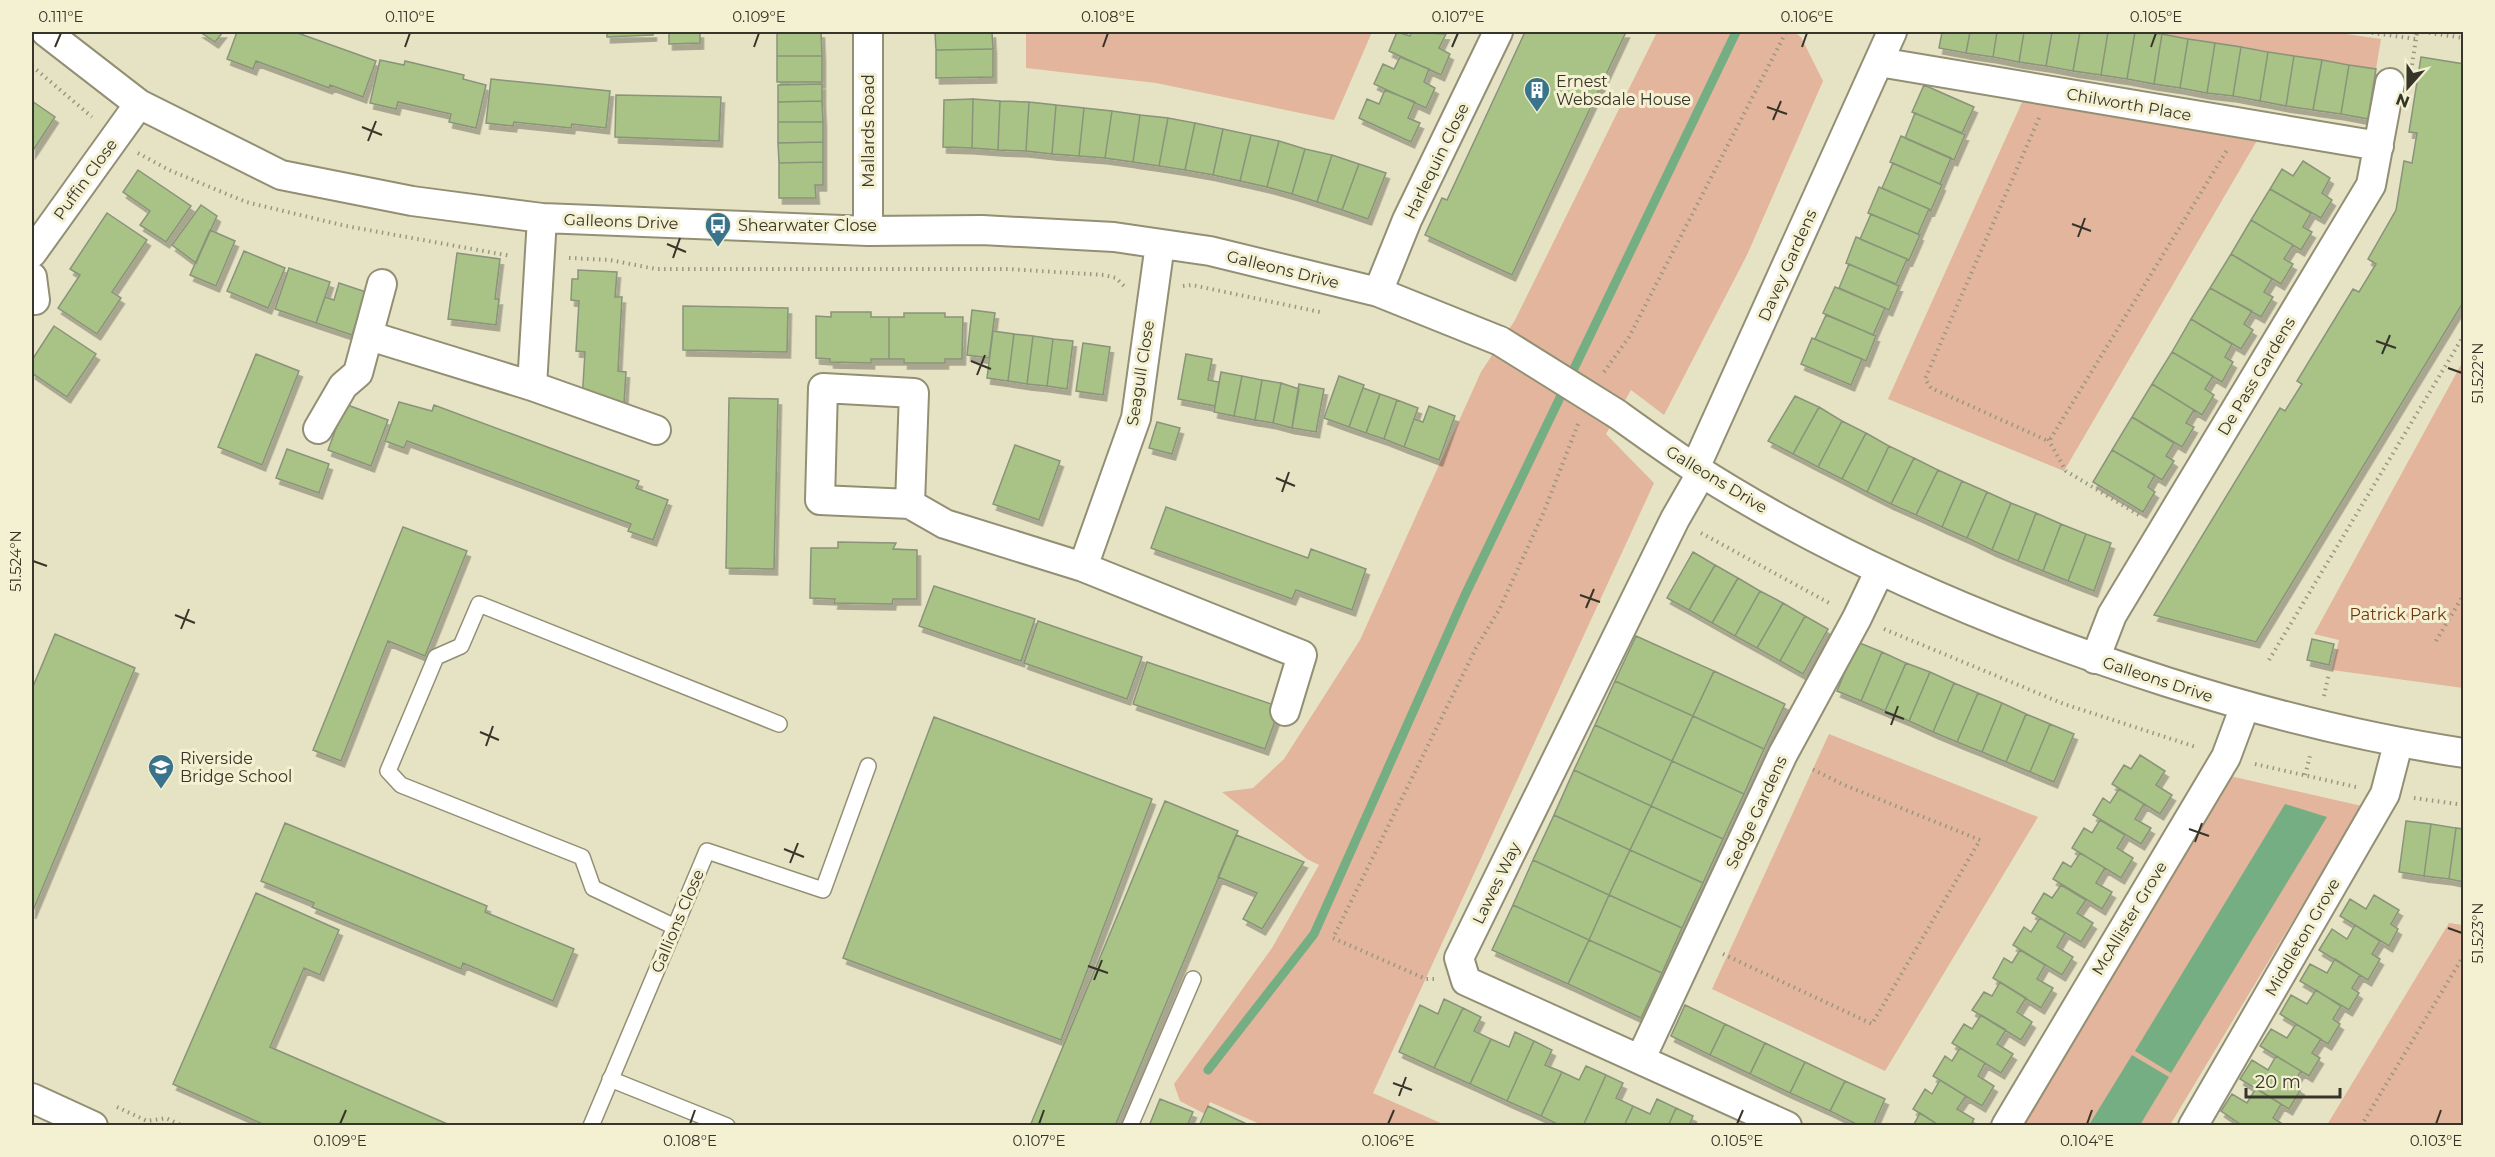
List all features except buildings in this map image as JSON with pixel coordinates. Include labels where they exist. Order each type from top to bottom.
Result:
[{"type":"street","name":"Galleons Drive","points":[[46,32],[139,104],[281,175],[412,201],[542,218],[868,231],[982,230],[1114,237],[1210,251],[1378,292],[1500,341],[1617,414],[1698,470],[1781,518],[1880,570],[1984,617],[2095,659],[2245,706],[2398,744],[2463,753]]},
{"type":"street","name":"Mallards Road","points":[[867,32],[868,231]]},
{"type":"street","name":"Harlequin Close","points":[[1378,292],[1407,220],[1498,32]]},
{"type":"street","name":"Davey Gardens","points":[[1698,470],[1892,32]]},
{"type":"street","name":"Chilworth Place","points":[[1879,62],[2379,146]]},
{"type":"street","name":"De Pass Gardens","points":[[2095,659],[2112,615],[2371,185],[2390,83]]},
{"type":"street","name":"Puffin Close","points":[[32,253],[139,104]]},
{"type":"street","points":[[532,386],[542,218]]},
{"type":"street","name":"Seagull Close","points":[[1083,567],[1136,418],[1160,244]]},
{"type":"street","points":[[318,429],[343,386],[358,373],[370,336],[382,284]]},
{"type":"street","points":[[370,336],[532,386],[656,430]]},
{"type":"street","points":[[910,504],[914,393],[824,388],[820,500],[910,504],[945,524],[1083,567],[1302,655],[1285,711]]},
{"type":"street","name":"Lawes Way","points":[[1698,470],[1459,958],[1466,981],[1787,1125]]},
{"type":"street","name":"Sedge Gardens","points":[[1641,1058],[1783,754],[1857,618],[1880,570]]},
{"type":"street","name":"McAllister Grove","points":[[2006,1125],[2226,757],[2245,706]]},
{"type":"street","name":"Middleton Grove","points":[[2193,1125],[2385,794],[2398,744]]},
{"type":"street","points":[[32,1098],[93,1125]]},
{"type":"lane","points":[[675,927],[593,888],[582,857],[401,785],[388,771],[436,657],[461,646],[479,604],[779,724]]},
{"type":"lane","name":"Gallions Close","points":[[591,1125],[707,850],[823,890],[868,766]]},
{"type":"lane","points":[[1130,1125],[1193,979]]},
{"type":"lane","points":[[610,1079],[728,1125]]},
{"type":"path","points":[[1600,380],[1629,338],[1786,32]]},
{"type":"path","points":[[2366,32],[2416,39],[2417,32]]},
{"type":"path","points":[[2423,32],[2463,38]]},
{"type":"path","points":[[2050,91],[1925,379],[1931,388],[2048,439],[2066,471],[2164,530]]},
{"type":"path","points":[[2048,439],[2243,124]]},
{"type":"path","points":[[2269,660],[2463,335]]},
{"type":"path","points":[[1416,974],[1333,938],[1471,659],[1499,609],[1543,514],[1578,423]]},
{"type":"path","points":[[1696,530],[1836,606]]},
{"type":"path","points":[[2436,641],[2463,594]]},
{"type":"path","points":[[1876,626],[2064,704],[2226,757],[2385,794],[2463,805]]},
{"type":"path","points":[[2305,775],[2312,748]]},
{"type":"path","points":[[1695,941],[1872,1024],[1980,840],[1844,785],[1783,754]]},
{"type":"path","points":[[2361,1125],[2463,955]]},
{"type":"path","points":[[172,1120],[183,1125]]},
{"type":"green space","points":[[1026,32],[1372,32],[1334,120],[1156,83],[1026,68]]},
{"type":"green space","points":[[1657,32],[1794,32],[1801,37],[1823,81],[1747,255],[1664,415],[1631,390],[1606,434],[1654,483],[1373,1093],[1445,1125],[1262,1125],[1210,1102],[1205,1114],[1180,1101],[1174,1084],[1272,948],[1319,865],[1307,859],[1222,792],[1253,788],[1284,759],[1360,640],[1481,372],[1515,320]]},
{"type":"green space","points":[[2145,32],[2332,32],[2381,39],[2376,69]]},
{"type":"green space","points":[[2023,100],[2259,137],[2064,471],[1888,399]]},
{"type":"green space","name":"Patrick Park","points":[[2463,361],[2463,688],[2332,670],[2339,640],[2314,634]]},
{"type":"green space","points":[[1829,734],[2038,817],[1885,1071],[1712,989]]},
{"type":"green space","points":[[2230,776],[2362,806],[2170,1125],[2022,1126]]},
{"type":"green space","points":[[2449,923],[2463,925],[2463,1125],[2327,1125]]},
{"type":"shaded area","points":[[2285,804],[2327,817],[2171,1073],[2135,1051]]},
{"type":"shaded area","points":[[2132,1055],[2169,1077],[2140,1125],[2089,1125]]},
{"type":"waterway","points":[[1208,1070],[1314,934],[1465,595],[1736,32]]},
{"type":"place","name":"Ernest Websdale House","points":[[1537,113]]},
{"type":"place","name":"Shearwater Close","points":[[718,248]]},
{"type":"place","name":"Riverside Bridge School","points":[[161,790]]}]
